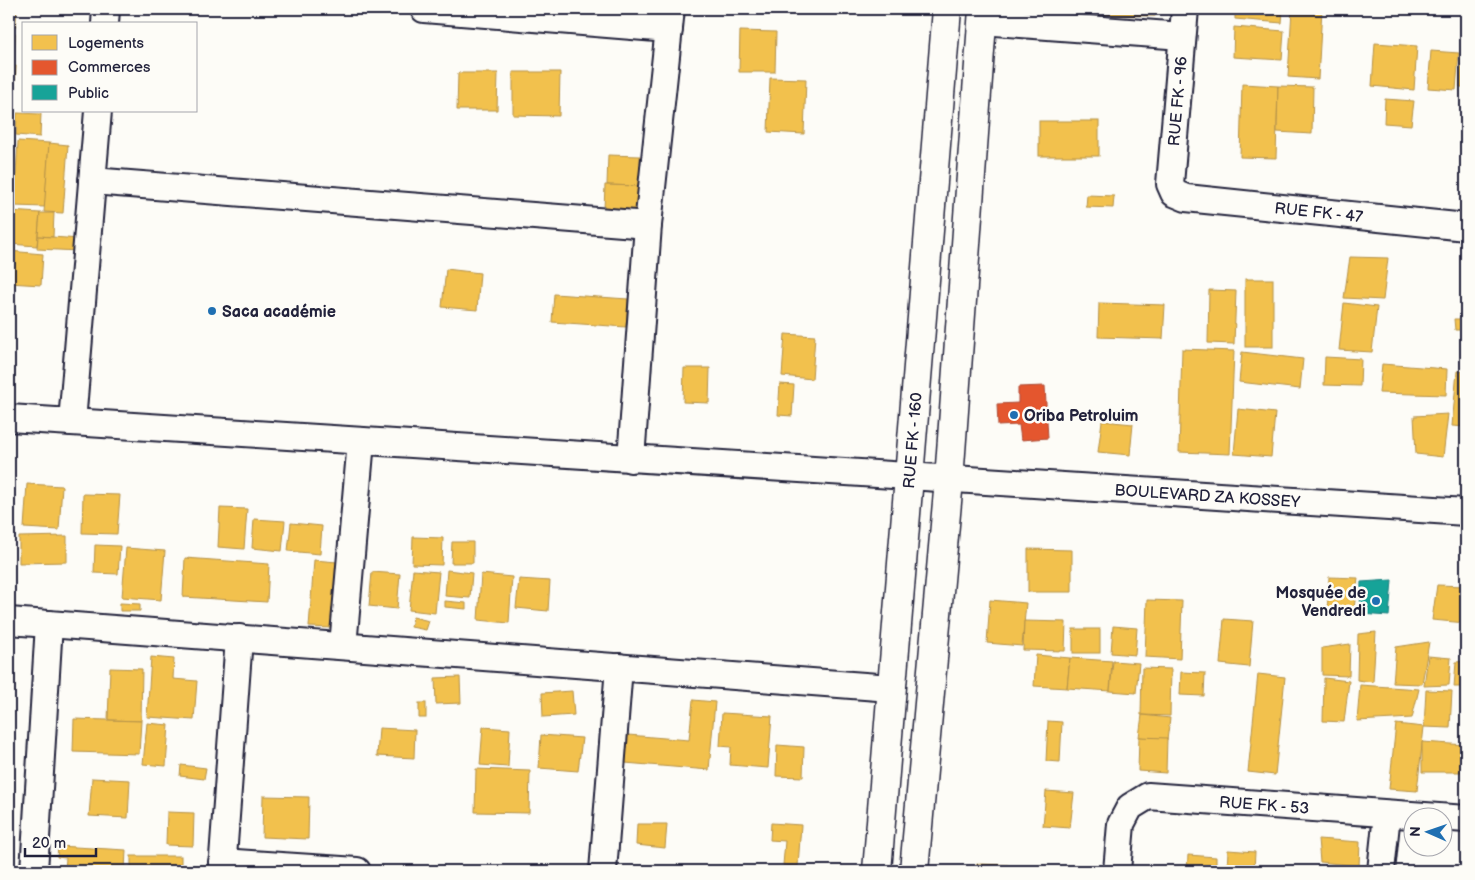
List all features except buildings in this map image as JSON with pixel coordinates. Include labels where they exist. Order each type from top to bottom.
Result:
[{"type":"main road","name":"RUE FK - 160","points":[[877,871],[947,9]]},
{"type":"main road","points":[[914,871],[949,480],[983,15]]},
{"type":"street","points":[[105,22],[106,9]]},
{"type":"street","points":[[424,9],[670,19],[648,225],[631,459]]},
{"type":"street","name":"RUE FK - 96","points":[[1174,193],[1170,184],[1184,9]]},
{"type":"street","points":[[983,15],[1182,36]]},
{"type":"street","points":[[72,422],[98,112]]},
{"type":"street","points":[[92,181],[648,225]]},
{"type":"street","name":"RUE FK - 47","points":[[1174,193],[1186,198],[1466,226]]},
{"type":"street","name":"BOULEVARD ZA KOSSEY","points":[[9,418],[908,478],[1466,512]]},
{"type":"street","points":[[343,646],[361,441]]},
{"type":"street","points":[[9,621],[891,688]]},
{"type":"street","points":[[34,871],[49,624]]},
{"type":"street","points":[[239,638],[222,866],[357,871]]},
{"type":"street","points":[[603,871],[618,667]]},
{"type":"street","name":"RUE FK - 53","points":[[1117,871],[1122,824],[1130,807],[1148,796],[1466,819]]},
{"type":"street","points":[[1382,871],[1387,814]]},
{"type":"place","name":"Saca académie","points":[[212,311]]},
{"type":"place","name":"Oriba Petroluim","points":[[1014,415]]},
{"type":"place","name":"Mosquée de Vendredi","points":[[1376,601]]}]
